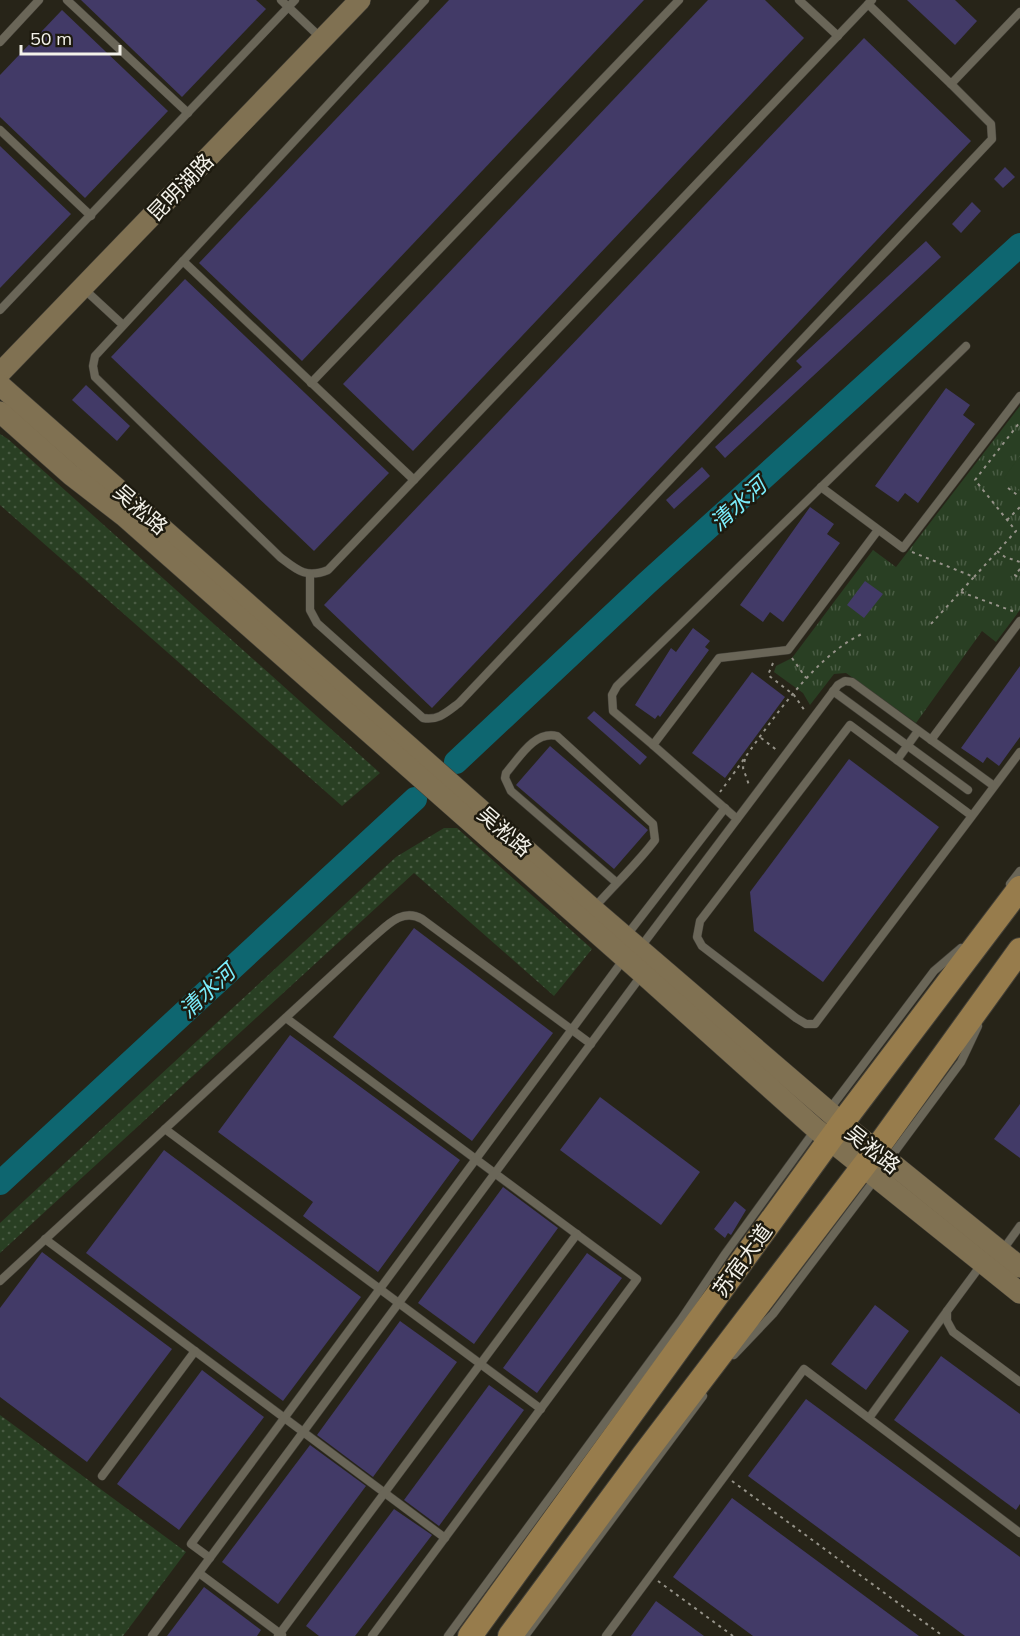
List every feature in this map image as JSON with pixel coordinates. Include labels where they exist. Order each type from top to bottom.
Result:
[{"type":"main road","name":"昆明湖路","points":[[0,373],[360,0]]},
{"type":"main road","name":"吴淞路","points":[[0,385],[593,909],[633,954]]},
{"type":"main road","name":"吴淞路","points":[[0,412],[633,954],[829,1126],[992,1254],[1020,1267]]},
{"type":"main road","name":"苏宿大道","points":[[470,1636],[829,1126],[1013,889]]},
{"type":"main road","name":"苏宿大道","points":[[510,1636],[643,1456],[876,1164],[1020,950]]},
{"type":"main road","name":"吴淞路","points":[[992,1254],[1020,1293]]},
{"type":"lane","points":[[0,42],[39,0]]},
{"type":"lane","points":[[67,0],[188,114]]},
{"type":"lane","points":[[281,0],[323,40]]},
{"type":"lane","points":[[0,310],[295,0]]},
{"type":"lane","points":[[310,574],[310,610],[317,623],[423,718],[432,720],[443,715],[459,703],[992,139],[991,124],[870,2],[328,570],[315,576],[280,557],[95,377],[93,366],[95,356],[425,0]]},
{"type":"lane","points":[[311,383],[679,0]]},
{"type":"lane","points":[[799,0],[838,36]]},
{"type":"lane","points":[[951,84],[1020,12]]},
{"type":"lane","points":[[0,130],[91,216]]},
{"type":"lane","points":[[183,261],[414,480]]},
{"type":"lane","points":[[82,288],[123,326]]},
{"type":"lane","points":[[737,819],[613,711],[612,695],[616,686],[966,346]]},
{"type":"lane","points":[[821,487],[903,548],[1020,396]]},
{"type":"lane","points":[[653,745],[719,658],[788,650],[878,530]]},
{"type":"lane","points":[[931,740],[1020,621]]},
{"type":"lane","points":[[210,1558],[191,1544],[572,1030],[633,954],[833,692],[845,681],[852,682],[994,786]]},
{"type":"lane","points":[[833,692],[968,790]]},
{"type":"lane","points":[[972,816],[850,725],[700,921],[697,937],[702,946],[796,1018],[807,1024],[815,1024],[972,816],[994,786],[1020,752]]},
{"type":"lane","points":[[897,760],[918,731]]},
{"type":"lane","points":[[593,909],[617,883],[655,840],[653,824],[557,736],[543,735],[535,740],[506,772],[507,784],[511,791],[617,883]]},
{"type":"lane","points":[[152,1636],[591,1044],[633,954],[725,808]]},
{"type":"lane","points":[[1013,889],[1020,871]]},
{"type":"lane","points":[[0,1281],[397,918],[414,914],[591,1044]]},
{"type":"lane","points":[[448,1636],[682,1318],[725,1254],[829,1126],[934,971],[970,937]]},
{"type":"lane","points":[[286,1018],[637,1279],[372,1636]]},
{"type":"lane","points":[[729,1362],[772,1314],[876,1164],[961,1062],[983,1020]]},
{"type":"lane","points":[[165,1129],[541,1409]]},
{"type":"lane","points":[[869,1418],[947,1311],[992,1254],[1020,1226]]},
{"type":"lane","points":[[199,1574],[280,1635],[577,1234]]},
{"type":"lane","points":[[45,1239],[445,1538]]},
{"type":"lane","points":[[947,1311],[947,1321],[953,1332],[1020,1382]]},
{"type":"lane","points":[[102,1476],[195,1351]]},
{"type":"lane","points":[[606,1636],[804,1369],[1020,1533]]},
{"type":"lane","points":[[525,1636],[708,1390]]},
{"type":"path","points":[[1016,531],[975,480],[1020,422]]},
{"type":"path","points":[[1008,488],[1020,496]]},
{"type":"path","points":[[1007,520],[1020,507]]},
{"type":"path","points":[[930,625],[1020,529]]},
{"type":"path","points":[[903,548],[974,577]]},
{"type":"path","points":[[997,551],[1005,557],[1020,562]]},
{"type":"path","points":[[1020,569],[1015,575],[1020,579]]},
{"type":"path","points":[[961,592],[1020,614]]},
{"type":"path","points":[[714,798],[806,678],[828,655],[850,639],[864,633]]},
{"type":"path","points":[[788,650],[806,678]]},
{"type":"path","points":[[777,652],[768,675],[794,694],[812,720]]},
{"type":"path","points":[[761,738],[784,756]]},
{"type":"path","points":[[746,758],[743,768],[746,781],[755,795]]},
{"type":"path","points":[[725,1475],[943,1636]]},
{"type":"path","points":[[651,1576],[733,1636]]},
{"type":"green space","points":[[1020,406],[1020,610],[996,642],[982,631],[916,723],[846,673],[834,674],[810,705],[803,693],[774,672],[776,666],[792,658],[873,550],[896,567]]},
{"type":"green space","points":[[0,434],[380,773],[342,806],[0,505]]},
{"type":"green space","points":[[1020,456],[1020,490],[1004,478]]},
{"type":"green space","points":[[444,828],[457,828],[592,949],[554,996],[414,873],[0,1253],[0,1223],[396,857]]},
{"type":"green space","points":[[0,1415],[186,1552],[123,1636],[0,1636]]},
{"type":"building","points":[[81,0],[256,0],[266,9],[182,97]]},
{"type":"building","points":[[449,0],[644,0],[302,361],[199,263]]},
{"type":"building","points":[[708,0],[765,0],[804,38],[413,451],[343,384]]},
{"type":"building","points":[[907,0],[955,0],[977,21],[955,45]]},
{"type":"building","points":[[62,10],[168,111],[85,198],[0,117],[0,75]]},
{"type":"building","points":[[864,38],[971,141],[432,708],[324,605]]},
{"type":"building","points":[[0,146],[71,214],[0,288]]},
{"type":"building","points":[[1005,167],[1015,177],[1003,188],[994,179]]},
{"type":"building","points":[[972,202],[981,211],[961,233],[952,224]]},
{"type":"building","points":[[926,241],[941,257],[725,458],[715,447],[802,367],[796,361]]},
{"type":"building","points":[[185,279],[389,473],[314,551],[111,357]]},
{"type":"building","points":[[86,385],[130,426],[117,441],[72,400]]},
{"type":"building","points":[[946,388],[970,405],[963,415],[975,424],[918,503],[905,493],[898,502],[875,486]]},
{"type":"building","points":[[702,467],[710,476],[674,509],[666,500]]},
{"type":"building","points":[[810,507],[834,524],[827,534],[840,543],[783,622],[770,612],[763,622],[740,605]]},
{"type":"building","points":[[865,581],[883,594],[864,618],[847,605]]},
{"type":"building","points":[[693,628],[710,641],[705,647],[709,650],[660,717],[658,715],[655,719],[635,705],[671,648],[676,652]]},
{"type":"building","points":[[1020,666],[1020,737],[999,766],[987,757],[983,763],[961,748]]},
{"type":"building","points":[[752,672],[785,697],[725,778],[692,753]]},
{"type":"building","points":[[594,711],[647,757],[640,765],[587,718]]},
{"type":"building","points":[[550,746],[648,830],[614,869],[516,785]]},
{"type":"building","points":[[849,759],[939,827],[823,982],[754,931],[750,892]]},
{"type":"building","points":[[414,928],[553,1033],[472,1141],[333,1037]]},
{"type":"building","points":[[290,1035],[460,1160],[378,1272],[303,1216],[313,1202],[218,1132]]},
{"type":"building","points":[[600,1097],[700,1172],[661,1225],[560,1150]]},
{"type":"building","points":[[1020,1104],[1020,1158],[994,1139]]},
{"type":"building","points":[[164,1150],[361,1297],[283,1401],[86,1253]]},
{"type":"building","points":[[503,1187],[558,1228],[474,1344],[418,1303]]},
{"type":"building","points":[[735,1201],[746,1210],[731,1235],[728,1233],[725,1238],[714,1229]]},
{"type":"building","points":[[42,1252],[172,1349],[87,1462],[0,1397],[0,1308]]},
{"type":"building","points":[[587,1253],[622,1278],[537,1393],[503,1368]]},
{"type":"building","points":[[875,1305],[909,1331],[866,1390],[831,1364]]},
{"type":"building","points":[[400,1321],[457,1362],[373,1477],[317,1435]]},
{"type":"building","points":[[941,1356],[1020,1414],[1020,1504],[1016,1510],[894,1420]]},
{"type":"building","points":[[202,1370],[264,1417],[179,1530],[117,1484]]},
{"type":"building","points":[[489,1385],[524,1410],[439,1526],[404,1500]]},
{"type":"building","points":[[806,1399],[1020,1557],[1020,1636],[965,1636],[748,1476]]},
{"type":"building","points":[[310,1445],[366,1486],[278,1604],[222,1562]]},
{"type":"building","points":[[732,1498],[919,1636],[753,1636],[673,1577]]},
{"type":"building","points":[[394,1509],[432,1535],[355,1636],[319,1636],[306,1626]]},
{"type":"building","points":[[204,1587],[261,1630],[257,1636],[167,1636]]},
{"type":"building","points":[[656,1601],[704,1636],[631,1636]]},
{"type":"waterway","name":"清水河","points":[[456,762],[647,583],[1020,245]]},
{"type":"waterway","name":"清水河","points":[[0,1183],[415,799]]}]
